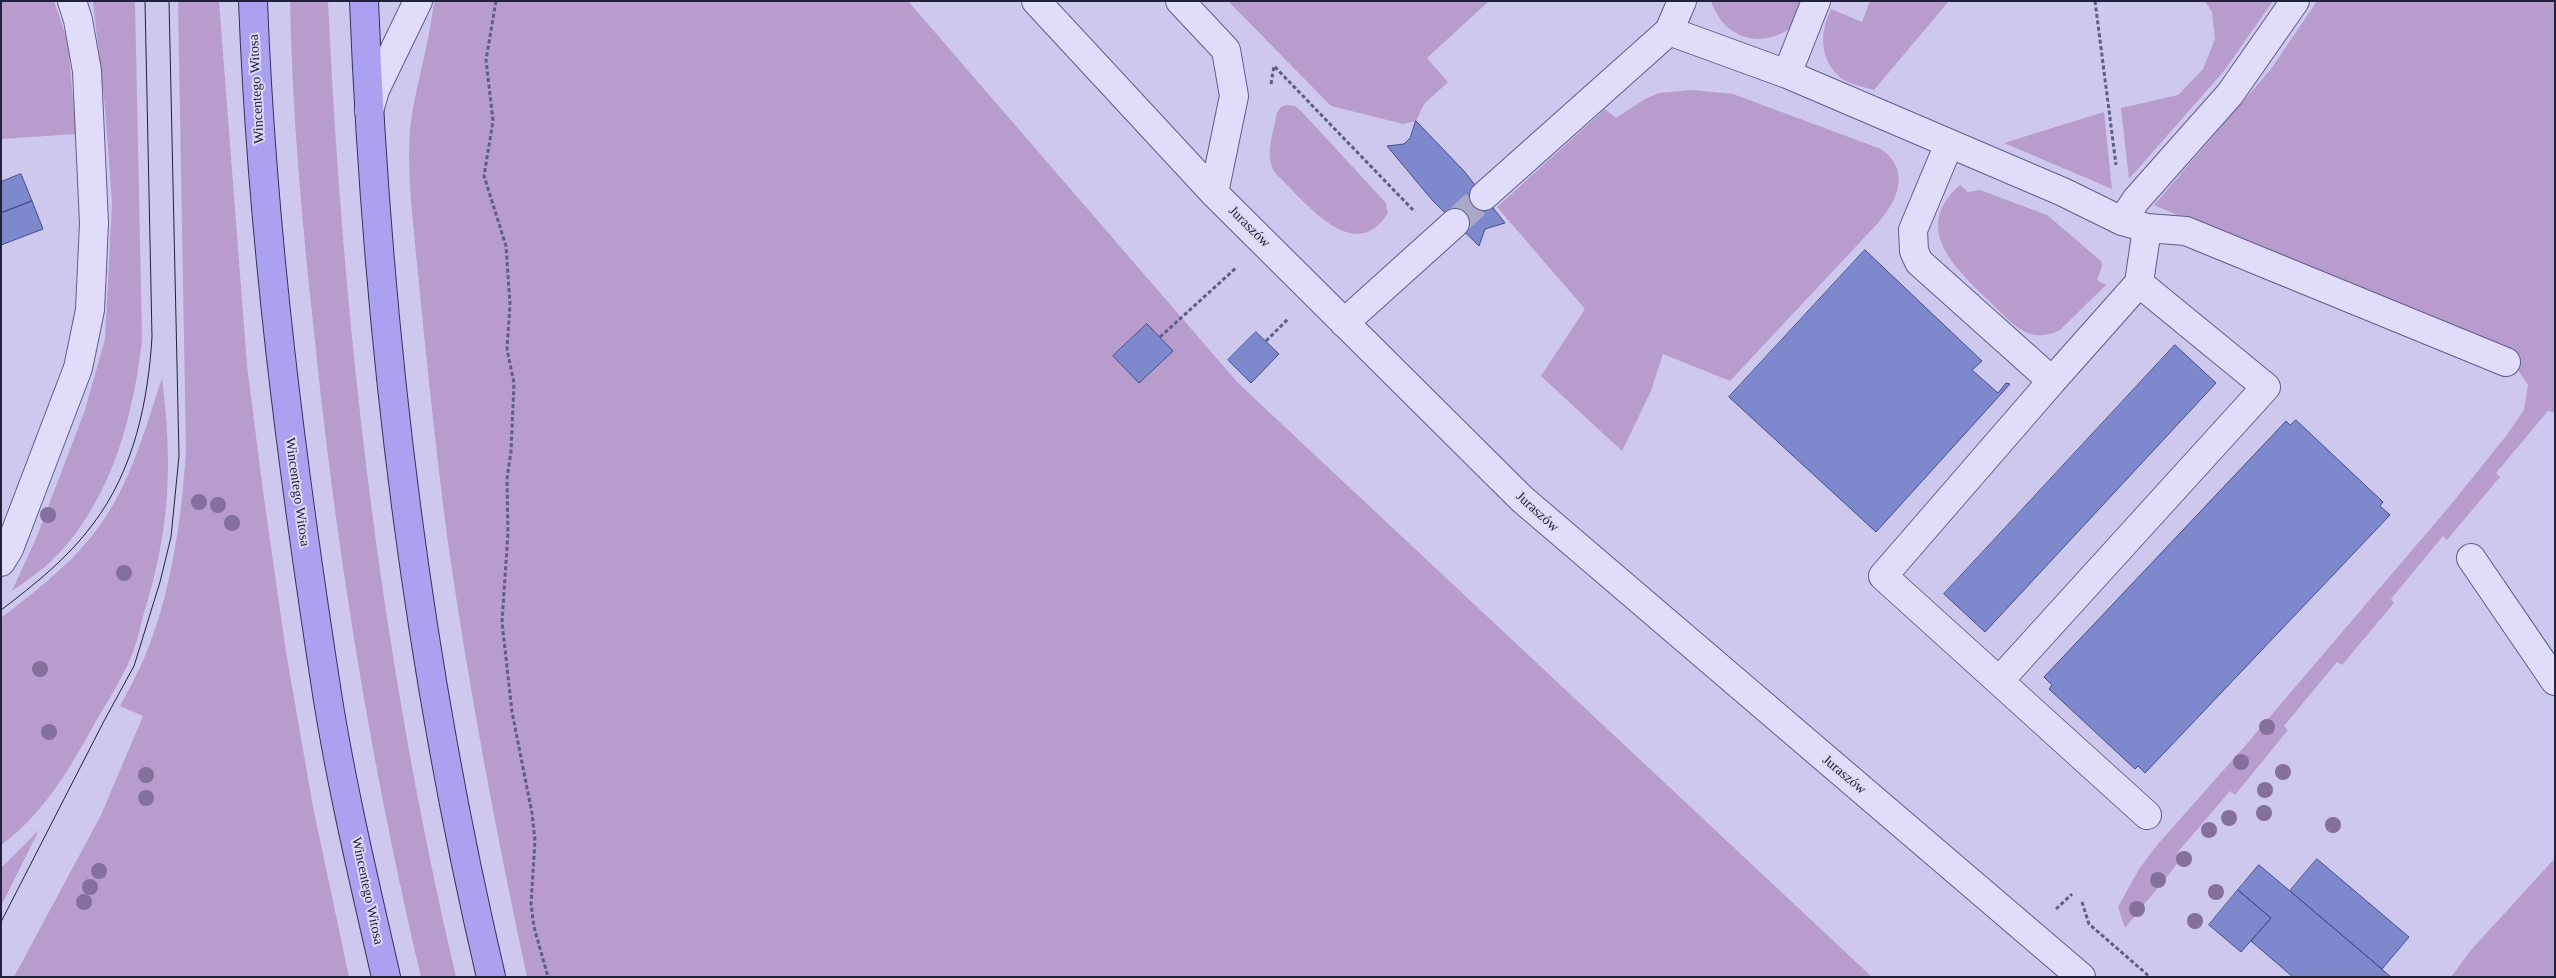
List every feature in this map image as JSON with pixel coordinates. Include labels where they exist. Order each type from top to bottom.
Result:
[{"type":"main road","name":"Wincentego Witosa","points":[[253,1],[261,159],[294,472],[328,699],[386,977]]},
{"type":"main road","points":[[364,1],[369,112],[381,288],[407,515],[440,720],[491,977]]},
{"type":"street","points":[[1,562],[9,550],[78,368],[90,310],[94,223],[87,71],[78,20],[72,1]]},
{"type":"street","points":[[369,112],[375,90],[418,1]]},
{"type":"street","name":"Juraszów","points":[[1036,1],[1214,193],[1522,500],[2080,977]]},
{"type":"street","points":[[1180,1],[1226,50],[1234,96],[1214,193]]},
{"type":"street","points":[[1484,196],[1669,31],[1682,1]]},
{"type":"street","points":[[1788,74],[1816,1]]},
{"type":"street","points":[[2147,815],[1883,576],[2138,283],[2134,224],[2136,200],[2230,94],[2295,1]]},
{"type":"street","points":[[1669,31],[1788,74],[2134,224],[2186,231],[2506,362]]},
{"type":"street","points":[[1949,144],[1913,230],[1914,251],[1920,262],[2052,381]]},
{"type":"street","points":[[1344,323],[1455,223]]},
{"type":"street","points":[[1998,681],[2266,387],[2138,283]]},
{"type":"street","points":[[2471,558],[2555,681]]},
{"type":"path","points":[[496,1],[486,60],[492,121],[484,176],[506,246],[510,304],[507,349],[514,383],[511,451],[506,479],[508,533],[502,622],[512,712],[532,813],[534,841],[532,912],[548,977]]},
{"type":"path","points":[[2095,1],[2110,111],[2134,224]]},
{"type":"path","points":[[1270,94],[1274,66],[1415,212]]},
{"type":"path","points":[[1160,338],[1241,263]]},
{"type":"path","points":[[1266,341],[1293,313]]},
{"type":"path","points":[[2056,910],[2072,894]]},
{"type":"path","points":[[2082,902],[2088,924],[2150,977]]},
{"type":"shaded area","points":[[1,1],[54,1],[68,42],[76,134],[1,139]]},
{"type":"shaded area","points":[[93,1],[135,1],[142,339],[138,370],[124,432],[102,491],[68,543],[46,566],[12,591],[37,536],[85,410],[105,339],[112,203],[105,108]]},
{"type":"shaded area","points":[[178,1],[219,1],[247,365],[263,491],[286,652],[313,807],[349,977],[14,977],[101,815],[143,716],[120,706],[143,661],[153,636],[168,585],[178,532],[186,451]]},
{"type":"shaded area","points":[[290,1],[328,1],[344,247],[355,370],[386,614],[406,736],[456,977],[421,977],[386,817],[357,656],[333,495],[310,291],[295,126]]},
{"type":"shaded area","points":[[434,1],[908,1],[1238,383],[1872,977],[527,977],[484,760],[448,543],[411,202],[409,165],[410,127]]},
{"type":"shaded area","points":[[1228,1],[1489,1],[1427,58],[1448,82],[1424,104],[1416,121],[1403,124],[1331,106]]},
{"type":"shaded area","points":[[1711,1],[1803,1],[1798,18],[1791,27],[1775,36],[1754,39],[1735,33],[1728,27],[1715,11]]},
{"type":"shaded area","points":[[1870,1],[1949,1],[1874,90],[1847,82],[1836,73],[1826,56],[1823,38],[1824,28],[1831,9],[1862,22]]},
{"type":"shaded area","points":[[2205,1],[2273,1],[2224,71],[2129,179],[2121,108],[2178,95],[2203,69],[2215,39],[2212,12]]},
{"type":"shaded area","points":[[2317,1],[2555,1],[2555,413],[2548,411],[2496,473],[2500,477],[2447,540],[2443,536],[2391,599],[2394,603],[2342,665],[2337,662],[2284,726],[2288,730],[2235,795],[2230,791],[2177,853],[2182,858],[2125,928],[2118,907],[2139,869],[2158,844],[2244,747],[2448,508],[2506,436],[2524,410],[2528,385],[2518,370],[2496,353],[2154,205],[2271,69]]},
{"type":"shaded area","points":[[1692,90],[1733,94],[1881,149],[1896,166],[1899,176],[1898,185],[1891,205],[1878,223],[1730,381],[1663,354],[1651,391],[1622,451],[1541,376],[1585,309],[1497,207],[1605,109],[1616,118],[1645,99],[1659,93]]},
{"type":"shaded area","points":[[1286,105],[1295,106],[1302,112],[1386,203],[1388,213],[1375,228],[1360,234],[1345,232],[1330,224],[1276,174],[1270,160],[1270,144],[1277,112]]},
{"type":"shaded area","points":[[2104,112],[2112,189],[2004,143]]},
{"type":"shaded area","points":[[1960,185],[1968,192],[1980,190],[2047,215],[2101,261],[2102,266],[2097,280],[2106,285],[2060,330],[2050,334],[2031,334],[2013,324],[1961,273],[1943,245],[1938,231],[1939,216],[1946,201]]},
{"type":"shaded area","points":[[162,378],[167,440],[167,497],[164,525],[153,582],[135,646],[117,685],[63,777],[29,821],[1,845],[1,618],[60,570],[81,549],[104,520],[134,461]]},
{"type":"shaded area","points":[[39,830],[1,906],[1,868]]},
{"type":"shaded area","points":[[2555,858],[2555,977],[2451,977],[2471,950]]},
{"type":"building","points":[[1416,121],[1464,171],[1505,223],[1485,229],[1479,246],[1433,201],[1387,146],[1404,144],[1410,138]]},
{"type":"building","points":[[21,174],[32,201],[1,213],[1,182]]},
{"type":"building","points":[[32,201],[43,229],[1,245],[1,213]]},
{"type":"building","points":[[1865,250],[1982,361],[1972,370],[1998,393],[2006,383],[2010,384],[1876,532],[1729,397]]},
{"type":"building","points":[[1147,324],[1173,351],[1139,383],[1113,356]]},
{"type":"building","points":[[1256,332],[1279,354],[1251,383],[1228,360]]},
{"type":"building","points":[[2175,345],[2216,383],[1985,632],[1944,594]]},
{"type":"building","points":[[2296,420],[2383,502],[2380,506],[2390,515],[2145,773],[2138,766],[2135,769],[2049,689],[2052,685],[2044,677],[2286,421],[2290,425]]},
{"type":"building","points":[[2317,859],[2409,937],[2382,969],[2290,891]]},
{"type":"building","points":[[2259,865],[2391,977],[2293,977],[2251,941],[2271,918],[2238,890]]},
{"type":"building","points":[[2238,890],[2271,918],[2241,952],[2209,925]]},
{"type":"tunnel","points":[[1455,223],[1484,196]]},
{"type":"tram line","points":[[1,610],[62,560],[93,524],[107,503],[129,458],[142,410],[147,386],[152,337],[145,1]]},
{"type":"tram line","points":[[1,922],[134,666],[160,582],[171,537],[179,456],[169,1]]}]
